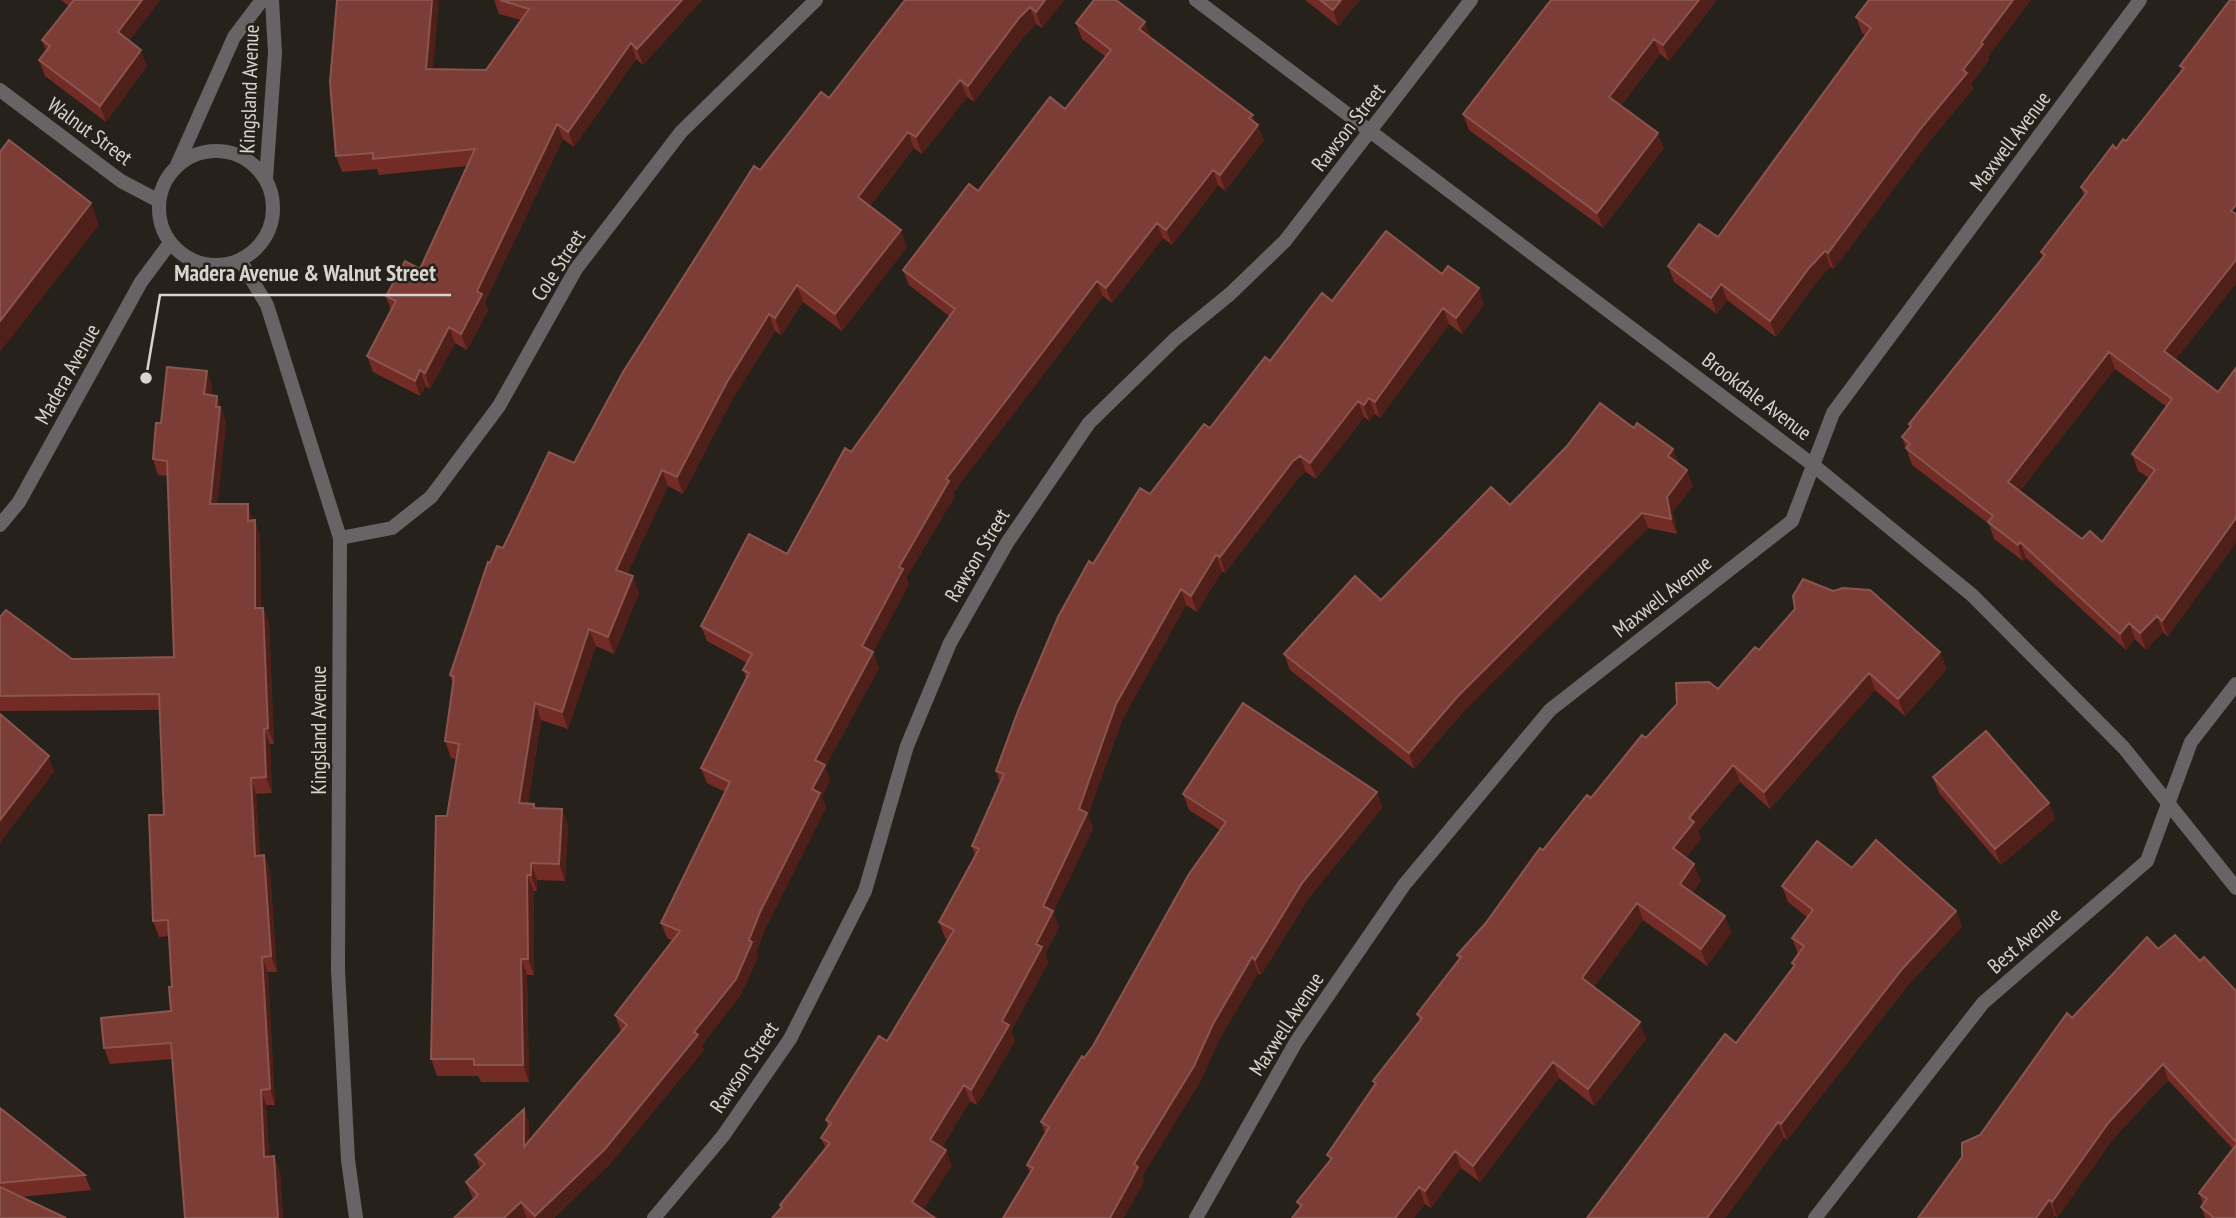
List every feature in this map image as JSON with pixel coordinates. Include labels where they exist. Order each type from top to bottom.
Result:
[{"type":"street","name":"Kingsland Avenue","points":[[177,165],[234,37],[262,0]]},
{"type":"street","name":"Kingsland Avenue","points":[[266,179],[275,53],[272,0]]},
{"type":"street","name":"Cole Street","points":[[340,538],[392,528],[431,497],[499,406],[576,269],[673,142],[816,0]]},
{"type":"street","name":"Brookdale Avenue","points":[[1196,0],[1813,465],[1972,595],[2124,748],[2236,888]]},
{"type":"street","name":"Rawson Street","points":[[654,1218],[723,1136],[790,1039],[865,891],[907,746],[950,643],[1007,543],[1089,423],[1175,339],[1230,294],[1285,241],[1471,0]]},
{"type":"street","name":"Maxwell Avenue","points":[[1196,1218],[1296,1042],[1404,885],[1550,710],[1792,521],[1833,413],[2140,0]]},
{"type":"street","name":"Walnut Street","points":[[0,90],[121,181],[159,201]]},
{"type":"street","points":[[214,151],[234,153],[253,164],[266,179],[273,202],[271,225],[254,252],[240,260],[215,266],[191,260],[170,243],[160,224],[159,201],[165,182],[177,165],[194,155],[214,151]]},
{"type":"street","name":"Madera Avenue","points":[[0,525],[19,502],[141,282],[170,243]]},
{"type":"street","name":"Kingsland Avenue","points":[[240,260],[267,305],[340,538],[338,970],[348,1160],[356,1218]]},
{"type":"street","name":"Best Avenue","points":[[1815,1218],[1983,1003],[2147,861],[2191,743],[2236,684]]},
{"type":"building","points":[[74,0],[142,0],[118,32],[141,50],[100,106],[39,60],[50,46],[42,40]]},
{"type":"building","points":[[337,0],[432,0],[426,69],[486,70],[529,9],[500,0],[682,0],[637,49],[631,43],[568,132],[557,124],[477,291],[482,294],[461,334],[449,327],[425,373],[420,370],[415,381],[367,356],[396,301],[386,296],[405,261],[420,269],[475,149],[373,159],[373,153],[336,156],[330,82]]},
{"type":"building","points":[[905,0],[1045,0],[1036,12],[1030,7],[1019,18],[968,86],[960,80],[916,137],[908,132],[858,197],[901,230],[835,314],[797,285],[775,318],[769,314],[727,382],[677,477],[662,470],[616,570],[633,576],[608,637],[589,629],[562,712],[535,703],[519,803],[534,804],[534,808],[562,809],[559,864],[531,863],[531,875],[527,875],[528,959],[521,959],[523,1065],[474,1065],[474,1059],[431,1059],[436,816],[447,816],[459,744],[445,741],[454,677],[450,675],[488,562],[490,563],[497,546],[503,548],[549,452],[574,463],[623,372],[754,166],[760,170],[821,92],[829,98]]},
{"type":"building","points":[[1094,0],[1116,0],[1145,22],[1139,29],[1253,115],[1249,118],[1258,125],[1220,175],[1213,170],[1166,230],[1157,223],[1106,288],[1097,281],[946,479],[949,481],[899,567],[903,569],[862,646],[873,652],[815,760],[825,765],[812,789],[820,793],[760,912],[749,940],[752,942],[736,979],[694,1032],[698,1035],[605,1149],[535,1216],[521,1202],[504,1218],[454,1218],[478,1195],[466,1182],[485,1164],[475,1155],[524,1109],[524,1147],[627,1025],[615,1015],[680,931],[661,923],[730,782],[701,768],[749,673],[743,670],[752,654],[701,626],[749,534],[787,554],[845,448],[851,452],[955,309],[903,270],[969,184],[978,191],[1050,97],[1065,109],[1111,50],[1076,23]]},
{"type":"building","points":[[1320,0],[1341,0],[1333,10]]},
{"type":"building","points":[[1551,0],[1699,0],[1663,45],[1654,39],[1609,97],[1658,133],[1597,213],[1463,114]]},
{"type":"building","points":[[1869,0],[2013,0],[1963,70],[1967,73],[1922,127],[1828,253],[1825,251],[1809,268],[1770,321],[1721,284],[1711,298],[1668,266],[1699,224],[1718,237],[1871,28],[1856,17]]},
{"type":"building","points":[[2230,0],[2236,0],[2236,205],[2231,211],[2236,214],[2236,260],[2164,351],[2218,392],[2236,368],[2236,518],[2162,621],[2157,616],[2140,633],[2129,623],[2120,634],[2020,542],[2018,545],[1988,522],[1993,516],[1906,448],[1910,444],[1902,437],[1911,426],[1909,424],[2045,255],[2041,252],[2087,192],[2081,187],[2113,145],[2116,149],[2123,139],[2126,141],[2184,68],[2180,66]],"holes":[[[2109,352],[2172,399],[2132,454],[2155,470],[2102,542],[2090,531],[2082,539],[2008,482]]]},
{"type":"building","points":[[9,140],[91,203],[0,321],[0,152]]},
{"type":"building","points":[[1386,231],[1442,274],[1448,266],[1479,288],[1456,318],[1443,308],[1375,402],[1369,398],[1364,405],[1358,401],[1310,463],[1300,456],[1293,461],[1220,557],[1216,555],[1191,596],[1181,589],[1116,704],[1079,809],[1087,813],[1043,906],[1053,911],[1036,944],[1042,947],[1002,1021],[1009,1025],[971,1090],[964,1085],[930,1140],[946,1150],[912,1202],[935,1218],[772,1218],[830,1143],[821,1138],[831,1123],[826,1120],[879,1036],[887,1041],[954,930],[939,922],[979,849],[972,846],[1004,774],[996,771],[1018,711],[1058,617],[1089,561],[1093,564],[1140,488],[1150,494],[1204,424],[1210,428],[1265,357],[1270,361],[1322,293],[1332,301]]},
{"type":"building","points":[[167,367],[207,371],[204,394],[217,396],[216,407],[220,407],[210,504],[248,504],[248,521],[255,520],[255,608],[263,608],[268,728],[264,729],[266,777],[251,778],[255,856],[264,855],[271,956],[262,957],[270,1089],[261,1090],[264,1157],[274,1156],[278,1218],[185,1218],[171,1043],[104,1048],[101,1018],[171,1011],[168,920],[153,921],[149,815],[164,815],[159,694],[0,696],[0,617],[6,610],[72,659],[174,657],[167,461],[153,459],[156,423],[161,423]]},
{"type":"building","points":[[1600,403],[1634,428],[1637,423],[1673,449],[1668,456],[1687,470],[1667,497],[1671,519],[1642,513],[1458,696],[1409,753],[1284,654],[1355,576],[1381,600],[1491,487],[1510,505],[1567,446]]},
{"type":"building","points":[[1803,579],[1833,591],[1843,588],[1870,590],[1940,652],[1898,699],[1869,673],[1764,792],[1733,765],[1689,818],[1694,822],[1673,848],[1694,864],[1680,884],[1725,916],[1701,949],[1637,903],[1582,978],[1640,1022],[1588,1089],[1553,1062],[1473,1166],[1455,1151],[1425,1191],[1419,1187],[1395,1218],[1292,1218],[1302,1205],[1297,1202],[1332,1158],[1327,1155],[1376,1083],[1373,1081],[1422,1018],[1417,1014],[1461,957],[1457,955],[1485,924],[1540,848],[1543,850],[1587,795],[1591,798],[1642,735],[1646,738],[1677,704],[1676,683],[1709,682],[1718,689],[1755,647],[1759,650],[1795,609],[1793,596]]},
{"type":"building","points":[[1243,703],[1377,792],[1302,883],[1255,960],[1252,957],[1213,1024],[1194,1066],[1134,1164],[1138,1167],[1110,1218],[1003,1218],[1033,1168],[1027,1165],[1049,1127],[1041,1122],[1082,1056],[1084,1058],[1093,1046],[1189,874],[1226,822],[1183,794]]},
{"type":"building","points":[[0,714],[49,756],[0,820]]},
{"type":"building","points":[[1986,731],[2049,803],[1995,849],[1933,777]]},
{"type":"building","points":[[1876,840],[1956,911],[1903,968],[1781,1124],[1778,1122],[1707,1218],[1587,1218],[1725,1034],[1736,1043],[1795,965],[1792,963],[1804,946],[1792,938],[1813,910],[1782,886],[1817,841],[1852,868]]},
{"type":"building","points":[[2175,935],[2200,961],[2204,957],[2236,991],[2236,1142],[2163,1064],[2109,1122],[2052,1202],[2049,1200],[2036,1218],[1918,1218],[1962,1157],[1962,1143],[1980,1135],[2067,1013],[2072,1018],[2147,937],[2158,949]]},
{"type":"building","points":[[0,1108],[85,1175],[0,1183]]},
{"type":"building","points":[[2236,1145],[2236,1218],[2212,1218],[2201,1207],[2207,1199],[2199,1193]]},
{"type":"building","points":[[0,1187],[66,1218],[0,1218]]},
{"type":"place","name":"Madera Avenue & Walnut Street","points":[[146,378]]}]
